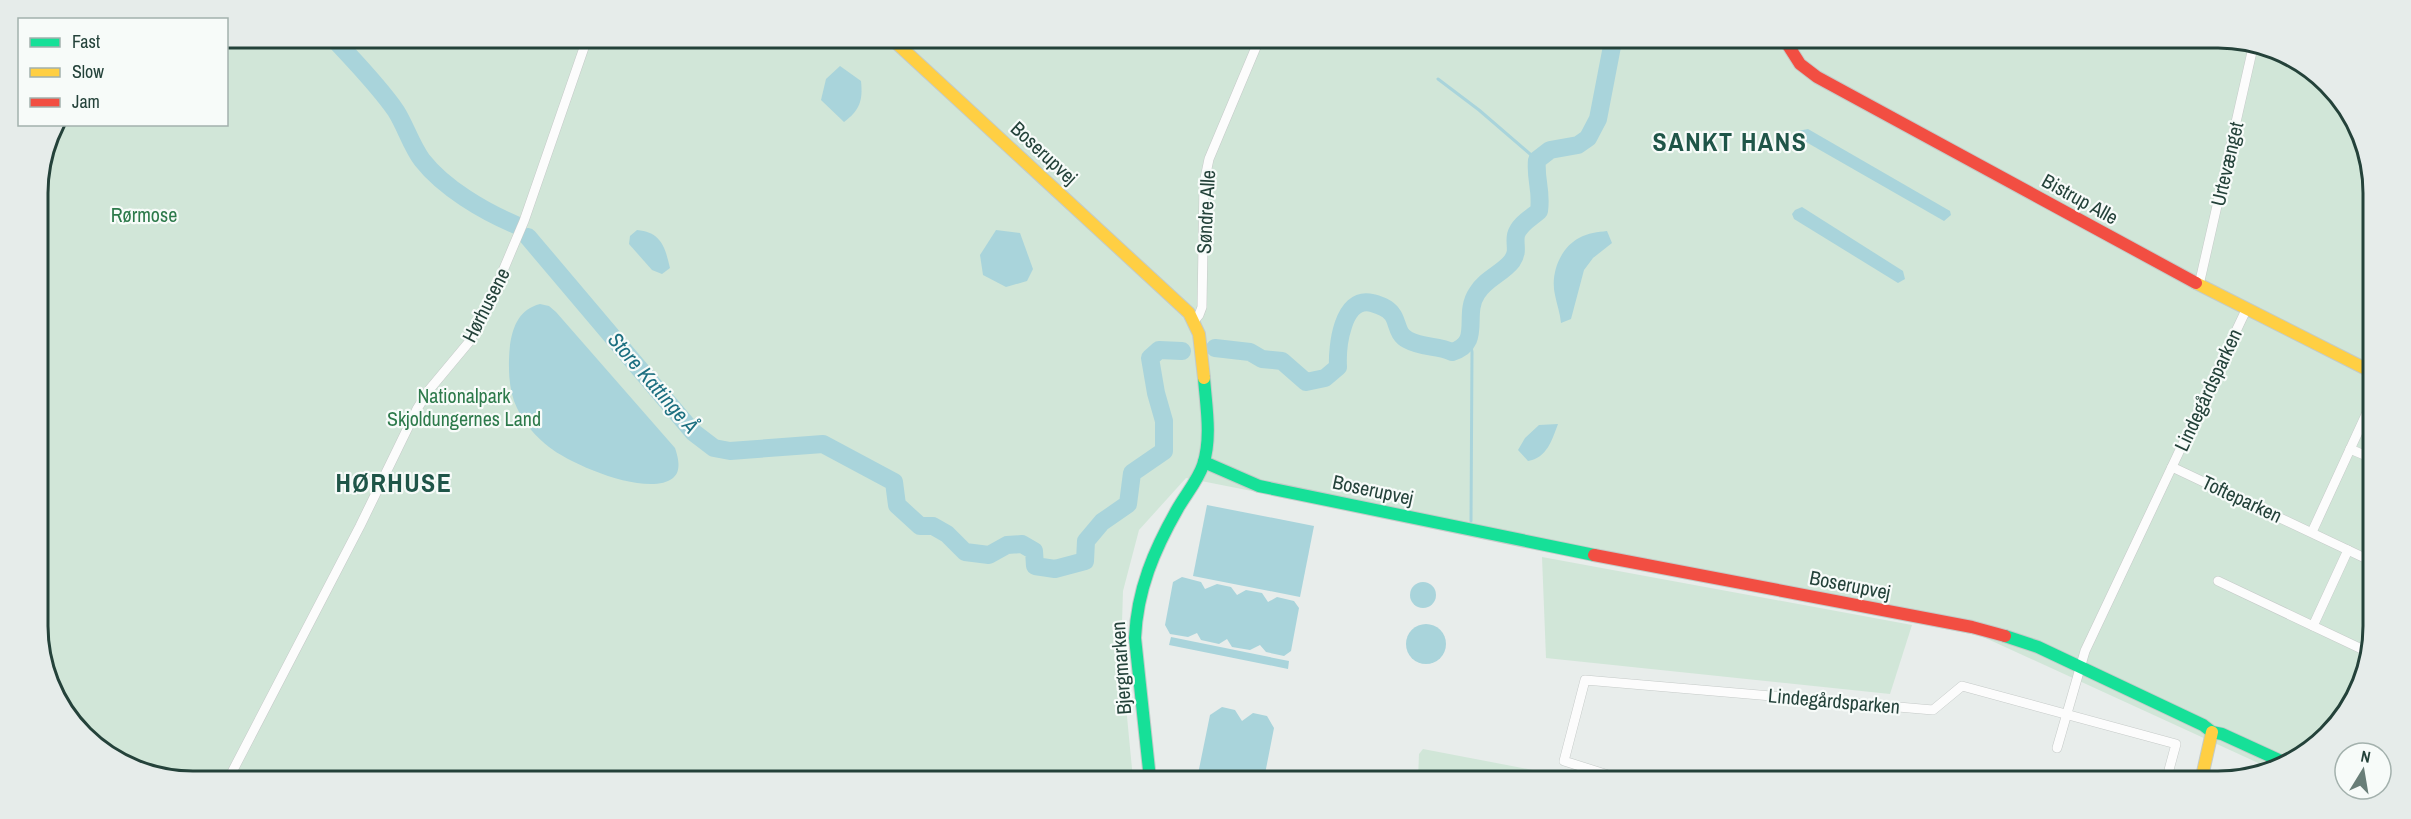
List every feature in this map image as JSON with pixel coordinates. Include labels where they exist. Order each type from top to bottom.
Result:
[{"type":"street","name":"Hørhusene","points":[[233,771],[360,526],[417,409],[429,390],[469,342],[495,293],[525,221],[584,48]]},
{"type":"street","name":"Boserupvej","points":[[902,48],[1195,320]]},
{"type":"street","name":"Søndre Alle","points":[[1195,320],[1202,307],[1204,183],[1209,159],[1256,48]]},
{"type":"street","name":"Bistrup Alle","points":[[1790,48],[1800,64],[1817,77],[2199,285],[2363,368]]},
{"type":"street","name":"Urtevænget","points":[[2199,285],[2252,52]]},
{"type":"street","name":"Lindegårdsparken","points":[[2079,667],[2246,310]]},
{"type":"street","points":[[1195,320],[1202,338],[1207,438],[1204,462]]},
{"type":"street","points":[[2312,532],[2363,422]]},
{"type":"street","points":[[2350,449],[2363,455]]},
{"type":"street","name":"Boserupvej","points":[[1204,462],[1259,486],[1550,547],[1972,627],[2012,637],[2207,727],[2212,732],[2222,734],[2276,759]]},
{"type":"street","name":"Bjergmarken","points":[[1149,771],[1135,638],[1138,597],[1157,548],[1204,462]]},
{"type":"street","name":"Tofteparken","points":[[2172,467],[2363,557]]},
{"type":"street","points":[[2313,626],[2348,550]]},
{"type":"street","points":[[2218,581],[2361,649]]},
{"type":"street","points":[[2057,748],[2079,667]]},
{"type":"street","name":"Lindegårdsparken","points":[[1596,771],[1564,761],[1585,680],[1933,710],[1962,686],[2176,744],[2169,771]]},
{"type":"street","points":[[2203,771],[2212,732]]},
{"type":"green space","name":"Nationalpark Skjoldungernes Land","points":[[228,48],[2218,48],[2256,53],[2291,67],[2327,97],[2339,112],[2348,129],[2360,164],[2363,183],[2362,645],[2352,682],[2339,707],[2321,729],[2291,752],[2274,760],[2261,764],[1981,636],[1186,478],[1139,530],[1123,591],[1121,654],[1132,771],[193,771],[174,770],[137,760],[112,747],[97,735],[72,707],[56,673],[48,636],[48,183],[53,155],[64,126],[228,126]]},
{"type":"green space","points":[[1542,557],[1912,625],[1890,694],[1546,658]]},
{"type":"green space","points":[[1423,749],[1533,771],[1418,771],[1419,754]]},
{"type":"water","points":[[840,66],[861,81],[862,88],[857,109],[844,122],[821,100],[826,79]]},
{"type":"water","points":[[1808,129],[1950,211],[1951,215],[1944,221],[1799,138],[1798,131]]},
{"type":"water","points":[[1802,207],[1903,271],[1905,279],[1898,283],[1794,219],[1792,214]]},
{"type":"water","points":[[637,230],[657,237],[664,247],[670,268],[662,274],[652,270],[629,244],[630,236]]},
{"type":"water","points":[[996,230],[1020,233],[1033,269],[1027,281],[1006,287],[983,275],[980,255]]},
{"type":"water","points":[[1607,231],[1612,243],[1593,258],[1584,270],[1571,319],[1561,323],[1554,287],[1558,262],[1572,242],[1589,234]]},
{"type":"water","points":[[540,304],[549,306],[556,312],[675,448],[678,472],[673,478],[661,483],[646,484],[591,470],[549,447],[527,424],[517,408],[510,385],[510,345],[519,319],[527,310]]},
{"type":"water","points":[[1558,424],[1548,447],[1540,456],[1528,461],[1518,450],[1525,438],[1539,425]]},
{"type":"water","points":[[1207,505],[1314,526],[1300,597],[1193,576]]},
{"type":"water","points":[[1182,577],[1201,582],[1205,589],[1217,584],[1231,587],[1237,595],[1246,590],[1262,593],[1268,602],[1277,597],[1294,601],[1299,608],[1291,651],[1284,656],[1266,652],[1260,645],[1250,650],[1232,647],[1227,639],[1219,644],[1201,640],[1197,633],[1188,637],[1170,634],[1165,625],[1173,582]]},
{"type":"water","points":[[1423,582],[1432,586],[1436,595],[1432,604],[1423,608],[1414,604],[1410,595],[1414,586]]},
{"type":"water","points":[[1426,624],[1434,625],[1440,630],[1445,636],[1445,652],[1440,658],[1434,663],[1426,664],[1418,663],[1412,658],[1407,652],[1406,644],[1407,636],[1412,630],[1418,625]]},
{"type":"water","points":[[1171,637],[1289,661],[1288,669],[1169,645]]},
{"type":"water","points":[[1222,707],[1235,710],[1242,721],[1253,713],[1267,716],[1274,728],[1266,771],[1199,771],[1210,715]]},
{"type":"waterway","name":"Store Kattinge Å","points":[[342,48],[389,101],[400,117],[418,154],[431,170],[465,198],[516,225]]},
{"type":"waterway","name":"Store Kattinge Å","points":[[1215,348],[1250,352],[1262,359],[1282,361],[1306,382],[1325,378],[1338,367],[1343,325],[1354,307],[1362,303],[1372,303],[1388,310],[1394,317],[1401,334],[1413,343],[1452,352],[1461,348],[1470,335],[1471,310],[1477,293],[1512,261],[1518,231],[1522,224],[1539,211],[1537,160],[1550,150],[1578,145],[1588,138],[1598,119],[1612,48]]},
{"type":"waterway","points":[[1438,79],[1479,110],[1537,160]]},
{"type":"waterway","name":"Store Kattinge Å","points":[[528,237],[693,432],[714,448],[730,451],[823,444],[894,482],[897,505],[920,526],[933,526],[947,534],[965,552],[989,555],[1007,545],[1022,544],[1034,551],[1035,566],[1055,569],[1085,561],[1086,541],[1102,522],[1128,504],[1132,473],[1164,451],[1164,421],[1150,358],[1159,350],[1182,351]]},
{"type":"waterway","points":[[1470,341],[1472,352],[1471,521]]},
{"type":"traffic: fast","points":[[1149,771],[1135,638],[1136,620],[1143,587],[1154,555],[1203,465],[1208,433],[1204,378]]},
{"type":"traffic: fast","points":[[1204,462],[1259,486],[1594,555]]},
{"type":"traffic: fast","points":[[2005,636],[2038,647],[2203,725],[2212,732],[2222,734],[2276,759]]},
{"type":"traffic: slow","points":[[902,48],[1189,313],[1199,334],[1204,378]]},
{"type":"traffic: slow","points":[[2196,283],[2363,367]]},
{"type":"traffic: slow","points":[[2203,771],[2212,732]]},
{"type":"traffic: jam","points":[[1790,48],[1800,64],[1817,77],[2196,283]]},
{"type":"traffic: jam","points":[[1594,555],[1972,627],[2005,636]]},
{"type":"district","name":"SANKT HANS","points":[[1730,142]]},
{"type":"district","name":"HØRHUSE","points":[[394,483]]},
{"type":"park label","name":"Rørmose","points":[[144,215]]}]
